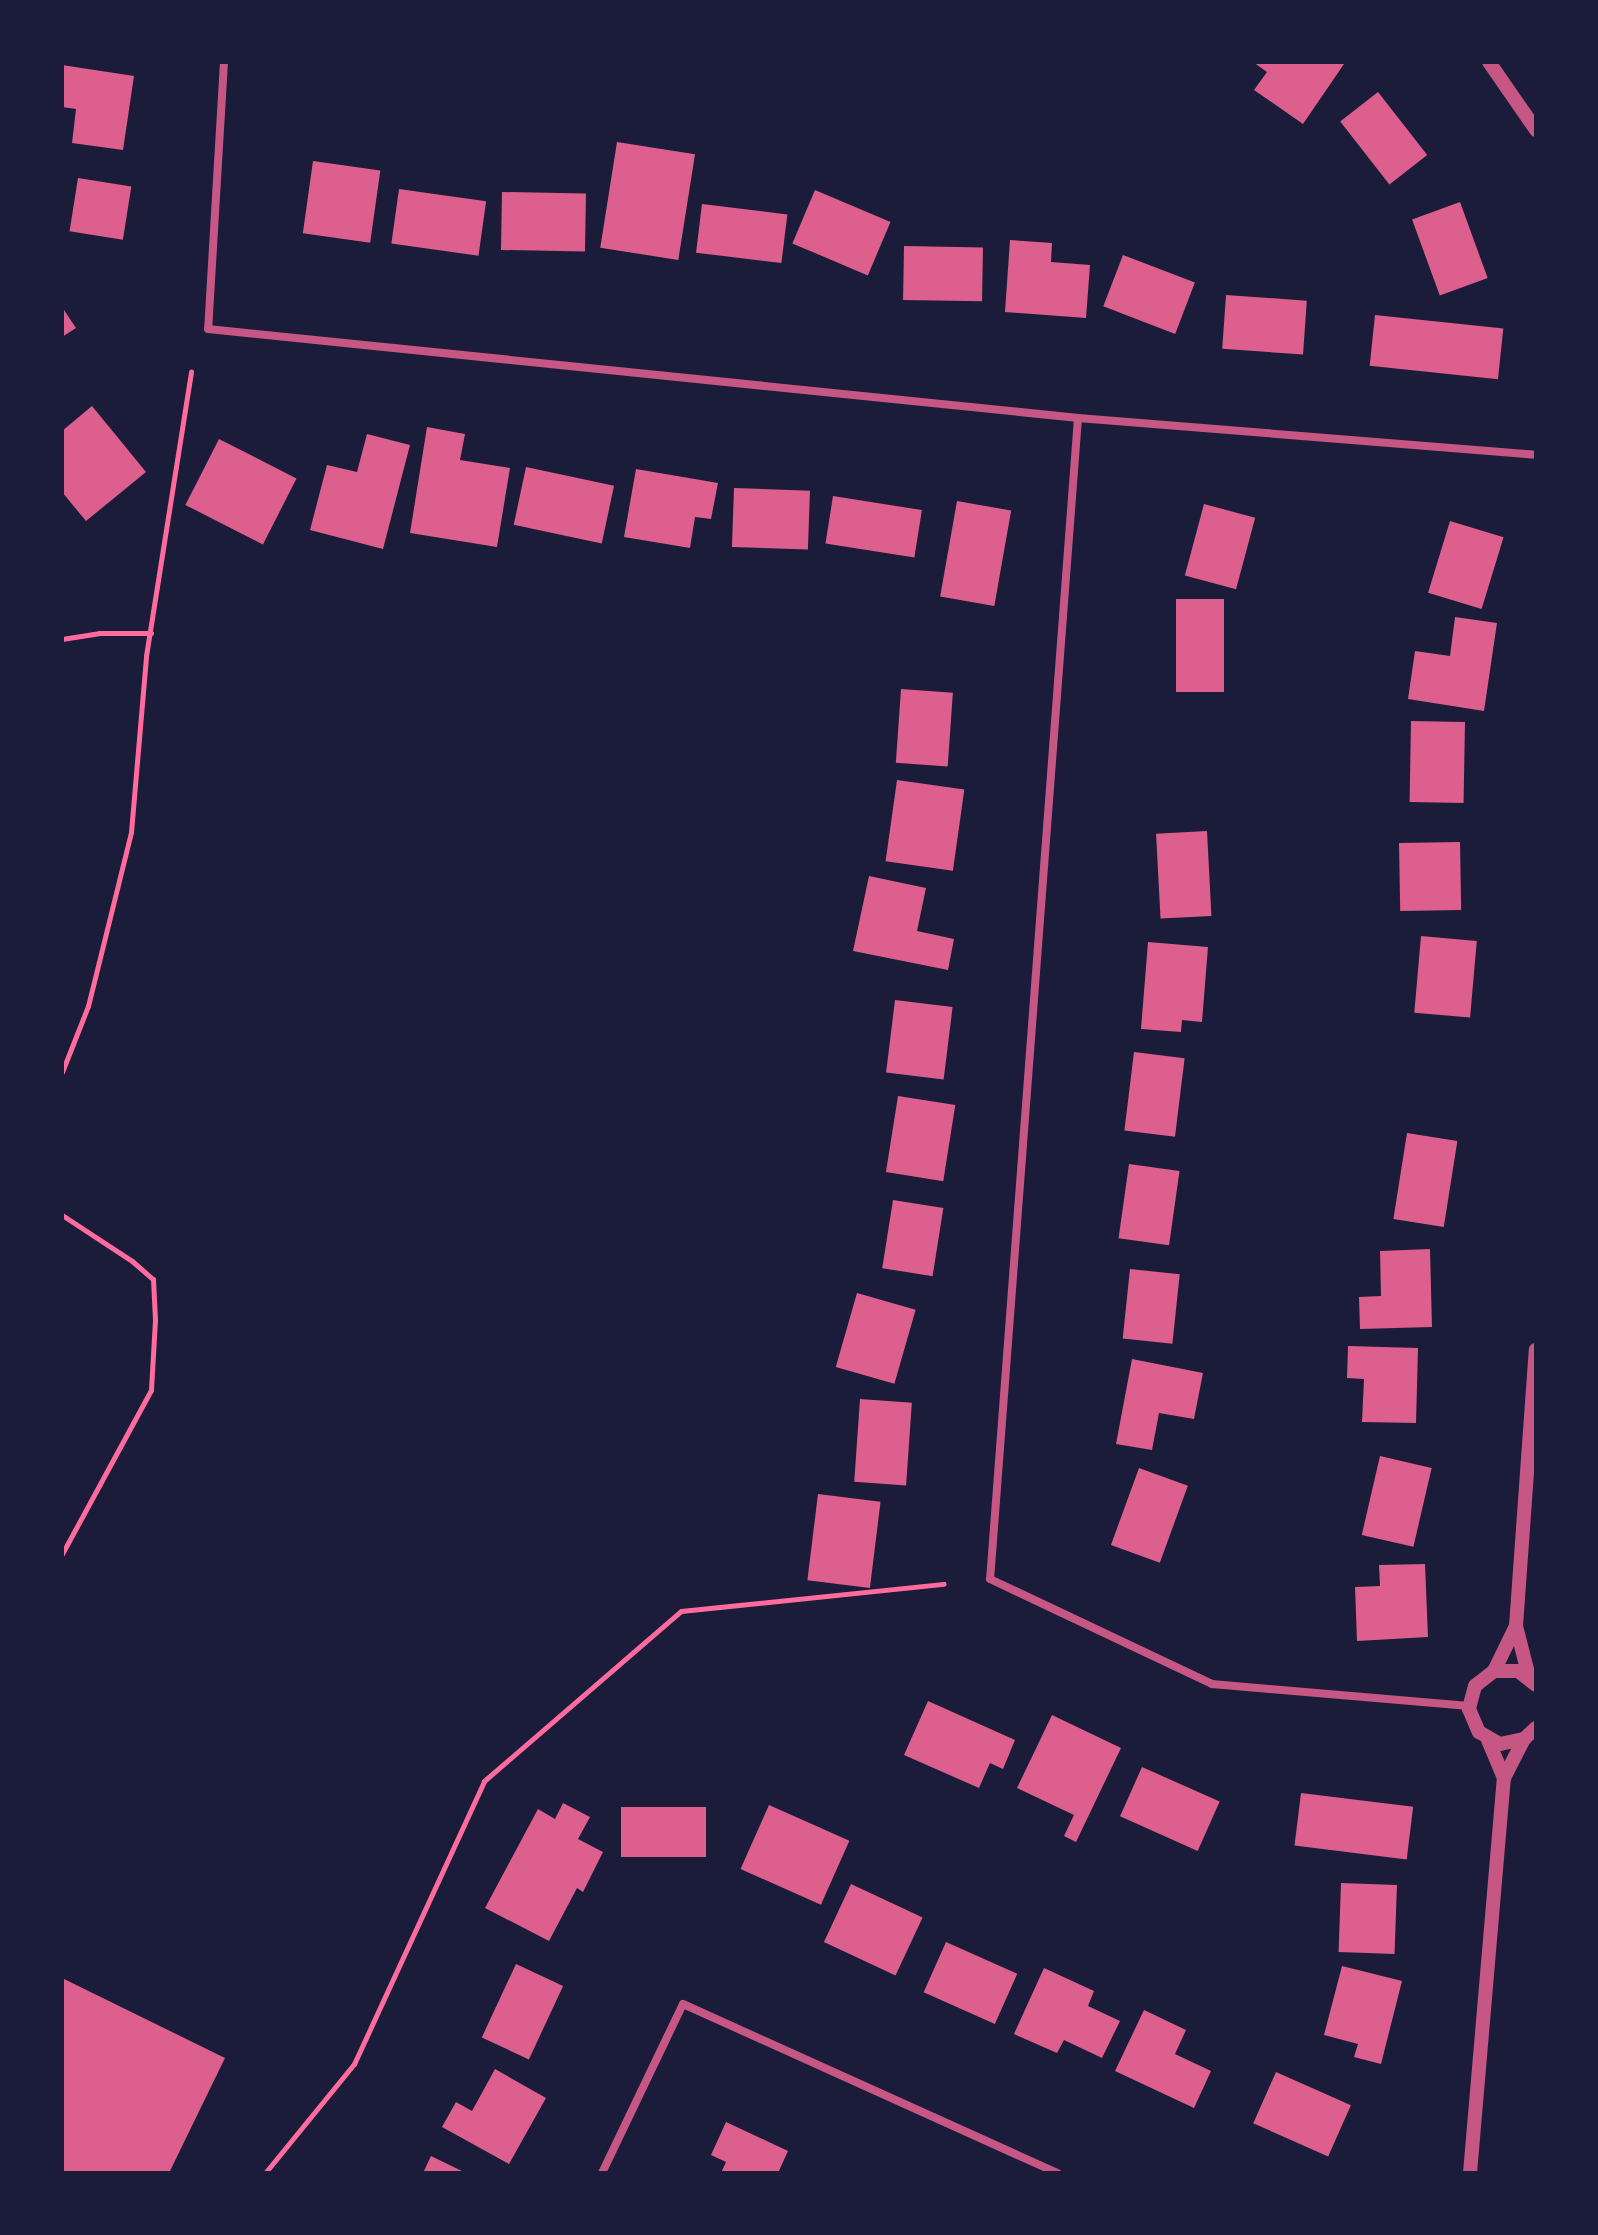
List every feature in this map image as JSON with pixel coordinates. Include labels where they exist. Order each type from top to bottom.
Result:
[{"type":"street","points":[[224,62],[208,329],[1078,418],[1536,455]]},
{"type":"street","points":[[1489,62],[1536,130]]},
{"type":"street","points":[[1078,418],[990,1579],[1212,1684],[1469,1706]]},
{"type":"street","points":[[1532,1681],[1516,1626],[1536,1350]]},
{"type":"street","points":[[1504,1778],[1488,1740],[1472,1721],[1469,1706],[1475,1686],[1494,1671],[1516,1626]]},
{"type":"street","points":[[1494,1671],[1506,1669],[1532,1681]]},
{"type":"street","points":[[1470,2173],[1504,1778],[1524,1739],[1536,1728]]},
{"type":"street","points":[[1488,1740],[1500,1744],[1524,1739]]},
{"type":"street","points":[[602,2173],[683,2004],[1058,2173]]},
{"type":"path","points":[[62,1072],[88,1006],[131,832],[151,633],[191,372]]},
{"type":"path","points":[[62,639],[99,633],[151,633]]},
{"type":"path","points":[[62,1215],[132,1261],[153,1279],[155,1320],[151,1390],[62,1554]]},
{"type":"path","points":[[265,2173],[354,2064],[484,1781],[681,1611],[944,1584]]},
{"type":"building","points":[[1253,62],[1344,64],[1303,124],[1254,90],[1267,72]]},
{"type":"building","points":[[62,65],[134,76],[123,150],[72,143],[76,109],[62,107]]},
{"type":"building","points":[[1378,92],[1427,155],[1389,185],[1340,122]]},
{"type":"building","points":[[617,142],[695,154],[678,260],[600,248]]},
{"type":"building","points":[[313,161],[380,170],[370,243],[303,233]]},
{"type":"building","points":[[78,178],[131,186],[123,240],[70,231]]},
{"type":"building","points":[[399,189],[486,201],[478,256],[391,243]]},
{"type":"building","points":[[815,190],[890,222],[868,275],[792,243]]},
{"type":"building","points":[[502,192],[586,193],[585,251],[501,250]]},
{"type":"building","points":[[1460,202],[1488,278],[1440,296],[1412,219]]},
{"type":"building","points":[[702,204],[787,214],[781,263],[696,253]]},
{"type":"building","points":[[1010,240],[1052,243],[1051,262],[1090,265],[1086,318],[1005,312]]},
{"type":"building","points":[[904,246],[983,247],[982,301],[903,300]]},
{"type":"building","points":[[1123,255],[1195,283],[1175,334],[1103,306]]},
{"type":"building","points":[[1226,295],[1307,301],[1303,355],[1222,349]]},
{"type":"building","points":[[62,307],[76,328],[62,337]]},
{"type":"building","points":[[1375,315],[1503,328],[1498,379],[1370,366]]},
{"type":"building","points":[[92,406],[146,472],[86,521],[62,492],[62,431]]},
{"type":"building","points":[[427,427],[465,434],[460,460],[510,468],[497,547],[410,533]]},
{"type":"building","points":[[367,434],[410,445],[383,549],[310,530],[327,465],[357,472]]},
{"type":"building","points":[[219,439],[297,478],[263,544],[185,505]]},
{"type":"building","points":[[526,467],[614,486],[602,543],[514,525]]},
{"type":"building","points":[[636,469],[718,483],[711,519],[695,517],[690,548],[624,537]]},
{"type":"building","points":[[734,488],[810,491],[808,550],[732,547]]},
{"type":"building","points":[[833,496],[922,510],[914,557],[825,543]]},
{"type":"building","points":[[957,501],[1011,511],[994,606],[940,597]]},
{"type":"building","points":[[1204,504],[1255,518],[1236,589],[1185,575]]},
{"type":"building","points":[[1450,521],[1504,537],[1482,609],[1428,593]]},
{"type":"building","points":[[1176,599],[1224,599],[1224,692],[1176,692]]},
{"type":"building","points":[[1455,617],[1497,623],[1484,711],[1408,699],[1415,651],[1450,656]]},
{"type":"building","points":[[901,689],[953,693],[948,766],[896,763]]},
{"type":"building","points":[[1411,721],[1465,722],[1464,803],[1410,802]]},
{"type":"building","points":[[897,780],[964,789],[953,871],[886,861]]},
{"type":"building","points":[[1207,831],[1211,916],[1161,919],[1156,834]]},
{"type":"building","points":[[1460,842],[1461,910],[1400,911],[1399,843]]},
{"type":"building","points":[[869,876],[926,888],[917,931],[954,939],[948,970],[853,951]]},
{"type":"building","points":[[1421,936],[1477,941],[1470,1018],[1414,1013]]},
{"type":"building","points":[[1148,942],[1208,947],[1202,1022],[1182,1020],[1181,1032],[1141,1029]]},
{"type":"building","points":[[895,1000],[953,1007],[944,1080],[886,1072]]},
{"type":"building","points":[[1134,1052],[1185,1058],[1175,1137],[1124,1130]]},
{"type":"building","points":[[898,1096],[955,1105],[943,1181],[886,1172]]},
{"type":"building","points":[[1407,1133],[1457,1141],[1444,1227],[1393,1219]]},
{"type":"building","points":[[1129,1164],[1180,1171],[1169,1245],[1119,1238]]},
{"type":"building","points":[[893,1200],[943,1208],[933,1276],[882,1268]]},
{"type":"building","points":[[1430,1249],[1432,1327],[1360,1329],[1359,1297],[1381,1296],[1380,1251]]},
{"type":"building","points":[[1130,1269],[1180,1274],[1172,1344],[1123,1339]]},
{"type":"building","points":[[857,1293],[916,1310],[894,1384],[836,1367]]},
{"type":"building","points":[[1348,1346],[1418,1348],[1416,1423],[1362,1422],[1364,1379],[1347,1378]]},
{"type":"building","points":[[1132,1359],[1203,1373],[1194,1419],[1159,1413],[1152,1450],[1116,1444]]},
{"type":"building","points":[[860,1399],[912,1403],[906,1485],[854,1482]]},
{"type":"building","points":[[1380,1456],[1432,1468],[1413,1547],[1362,1535]]},
{"type":"building","points":[[1139,1468],[1188,1486],[1160,1563],[1111,1545]]},
{"type":"building","points":[[818,1494],[881,1502],[870,1588],[807,1580]]},
{"type":"building","points":[[1425,1564],[1428,1637],[1357,1641],[1355,1587],[1380,1586],[1379,1565]]},
{"type":"building","points":[[928,1701],[1015,1740],[1003,1769],[990,1763],[979,1788],[904,1755]]},
{"type":"building","points":[[1052,1715],[1121,1748],[1076,1842],[1064,1836],[1074,1815],[1017,1788]]},
{"type":"building","points":[[1142,1767],[1220,1802],[1198,1851],[1120,1816]]},
{"type":"building","points":[[1301,1793],[1413,1807],[1407,1859],[1295,1846]]},
{"type":"building","points":[[563,1803],[590,1817],[578,1839],[603,1852],[583,1892],[577,1888],[549,1941],[485,1908],[538,1809],[555,1819]]},
{"type":"building","points":[[769,1805],[849,1841],[821,1905],[741,1869]]},
{"type":"building","points":[[621,1807],[706,1807],[706,1857],[621,1857]]},
{"type":"building","points":[[1341,1883],[1397,1885],[1395,1954],[1339,1952]]},
{"type":"building","points":[[851,1884],[923,1917],[896,1975],[824,1942]]},
{"type":"building","points":[[946,1942],[1017,1974],[995,2024],[924,1992]]},
{"type":"building","points":[[516,1964],[563,1986],[529,2059],[482,2037]]},
{"type":"building","points":[[1342,1966],[1402,1981],[1381,2064],[1354,2057],[1358,2044],[1324,2035]]},
{"type":"building","points":[[1044,1968],[1094,1991],[1088,2006],[1120,2021],[1102,2058],[1064,2040],[1057,2053],[1014,2034]]},
{"type":"building","points":[[62,1978],[225,2058],[169,2173],[62,2173]]},
{"type":"building","points":[[1144,2010],[1186,2030],[1175,2054],[1211,2071],[1194,2108],[1115,2071]]},
{"type":"building","points":[[495,2069],[546,2098],[509,2164],[442,2127],[456,2102],[472,2111]]},
{"type":"building","points":[[1276,2072],[1351,2105],[1328,2157],[1253,2123]]},
{"type":"building","points":[[726,2122],[788,2151],[778,2173],[721,2173],[726,2162],[711,2155]]},
{"type":"building","points":[[431,2156],[466,2173],[423,2173]]}]
